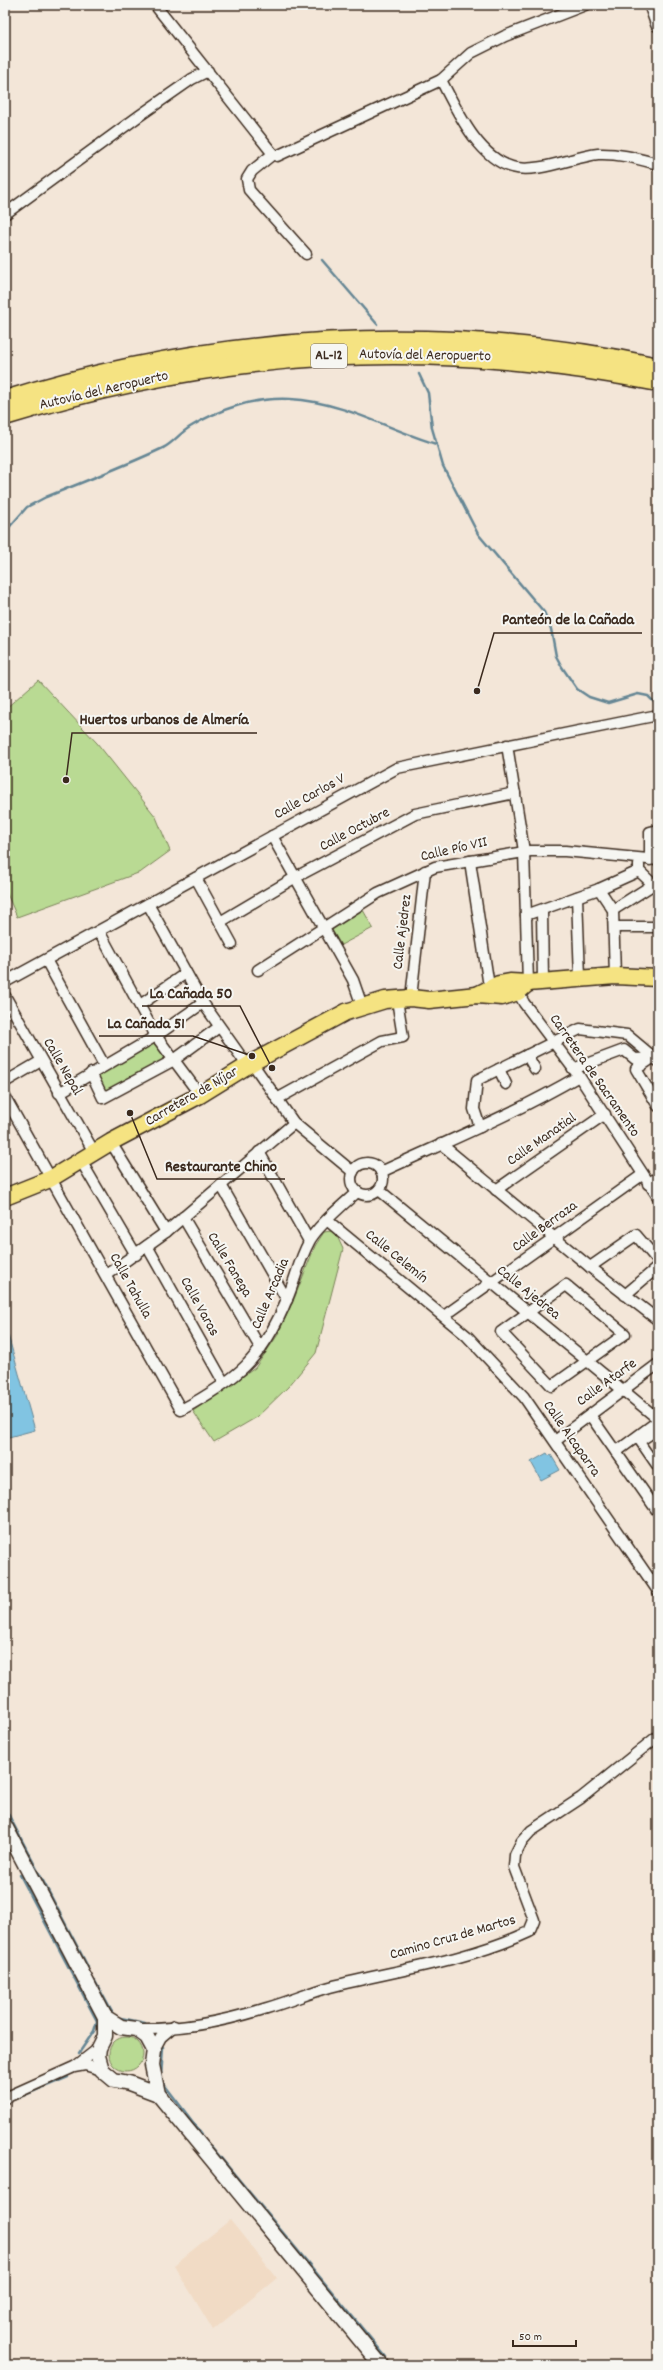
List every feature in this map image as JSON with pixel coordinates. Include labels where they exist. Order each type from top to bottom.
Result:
[{"type":"highway","name":"Autovía del Aeropuerto","points":[[5,400],[82,378],[162,361],[220,351],[309,341],[399,339],[483,342],[581,353],[658,367]]},
{"type":"highway","name":"Autovía del Aeropuerto","points":[[5,416],[90,392],[167,375],[274,359],[319,356],[416,354],[492,357],[606,371],[658,382]]},
{"type":"main road","points":[[525,986],[580,978],[615,976],[658,978]]},
{"type":"main road","name":"Carretera de Níjar","points":[[5,1197],[50,1179],[63,1176],[84,1166],[252,1068],[331,1019],[362,1006],[385,1000],[405,1002],[477,996],[494,991],[525,986]]},
{"type":"main road","name":"Carretera de Níjar","points":[[50,1179],[94,1152],[200,1095],[347,1020],[405,1002]]},
{"type":"main road","points":[[5,1826],[105,2017],[106,2036],[99,2048],[98,2056],[102,2070],[114,2080],[129,2083],[158,2094]]},
{"type":"main road","points":[[105,2017],[121,2027],[136,2029],[147,2037],[154,2050],[152,2065],[158,2094],[381,2365]]},
{"type":"main road","points":[[129,2083],[139,2080],[147,2074],[152,2065]]},
{"type":"street","points":[[155,5],[273,154]]},
{"type":"street","points":[[306,254],[249,190],[247,179],[252,171],[273,154],[284,154],[441,80],[471,53],[505,36],[585,5]]},
{"type":"street","points":[[651,5],[658,24]]},
{"type":"street","points":[[5,214],[139,116],[192,79],[208,71]]},
{"type":"street","points":[[441,80],[455,110],[482,146],[494,158],[511,167],[526,169],[600,154],[623,155],[658,164]]},
{"type":"street","name":"Calle Carlos V","points":[[5,982],[397,768],[658,715]]},
{"type":"street","points":[[507,745],[524,851],[526,915],[525,986]]},
{"type":"street","name":"Calle Octubre","points":[[220,922],[296,877],[415,814],[515,793]]},
{"type":"street","points":[[654,860],[650,832],[658,830]]},
{"type":"street","points":[[272,836],[353,980],[362,1006]]},
{"type":"street","name":"Calle Pío VII","points":[[258,970],[378,893],[425,871],[524,851],[565,851],[638,860],[654,860]]},
{"type":"street","points":[[613,910],[656,887],[639,872],[638,860]]},
{"type":"street","points":[[470,861],[488,980],[494,991]]},
{"type":"street","name":"Calle Ajedrez","points":[[277,1099],[382,1041],[403,1037],[405,1002],[425,871]]},
{"type":"street","points":[[526,915],[542,911],[639,872]]},
{"type":"street","points":[[196,878],[232,944]]},
{"type":"street","points":[[599,889],[613,910],[615,976]]},
{"type":"street","points":[[577,897],[580,978]]},
{"type":"street","points":[[148,904],[202,1003],[219,1027],[277,1099],[294,1123],[353,1172]]},
{"type":"street","points":[[525,986],[542,911]]},
{"type":"street","points":[[614,927],[658,927]]},
{"type":"street","points":[[99,931],[156,1036],[200,1095]]},
{"type":"street","points":[[46,960],[104,1065]]},
{"type":"street","points":[[140,1005],[186,973]]},
{"type":"street","name":"Carretera de Sacramento","points":[[525,986],[553,1042],[605,1114],[642,1175],[658,1197]]},
{"type":"street","name":"Calle Nepal","points":[[5,996],[41,1062],[94,1152]]},
{"type":"street","points":[[59,1093],[104,1065],[156,1036],[202,1003]]},
{"type":"street","points":[[91,1073],[104,1098],[174,1060],[219,1027]]},
{"type":"street","points":[[480,1127],[474,1110],[477,1080],[580,1029],[626,1035],[655,1059]]},
{"type":"street","points":[[381,1172],[553,1092],[576,1072],[624,1050],[635,1059],[655,1059]]},
{"type":"street","points":[[528,1055],[535,1069]]},
{"type":"street","points":[[655,1059],[636,1069],[658,1106]]},
{"type":"street","points":[[5,1082],[41,1062]]},
{"type":"street","points":[[499,1069],[506,1084]]},
{"type":"street","name":"Calle Tahulla","points":[[5,1098],[181,1410]]},
{"type":"street","name":"Calle Manatial","points":[[496,1190],[605,1114]]},
{"type":"street","points":[[106,1275],[136,1255],[166,1232],[294,1123]]},
{"type":"street","points":[[441,1144],[590,1267],[658,1320]]},
{"type":"street","points":[[115,1149],[166,1232]]},
{"type":"street","points":[[259,1152],[309,1241]]},
{"type":"street","points":[[367,1163],[378,1167],[381,1172],[383,1181],[379,1190],[370,1195],[357,1192],[351,1183],[353,1172],[361,1164],[367,1163]]},
{"type":"street","points":[[84,1166],[136,1255]]},
{"type":"street","name":"Calle Berraza","points":[[444,1316],[493,1283],[642,1175]]},
{"type":"street","points":[[648,1184],[658,1177]]},
{"type":"street","points":[[221,1185],[287,1300]]},
{"type":"street","name":"Calle Ajedrea","points":[[379,1190],[528,1311],[658,1420]]},
{"type":"street","name":"Calle Arcadia","points":[[181,1410],[245,1368],[261,1349],[269,1339],[287,1300],[309,1241],[357,1192]]},
{"type":"street","name":"Calle Fanega","points":[[183,1217],[261,1349]]},
{"type":"street","name":"Calle Celemín","points":[[328,1220],[444,1316]]},
{"type":"street","points":[[590,1267],[636,1235],[658,1261]]},
{"type":"street","name":"Calle Varas","points":[[147,1246],[224,1383]]},
{"type":"street","points":[[625,1295],[658,1267]]},
{"type":"street","points":[[566,1285],[624,1334],[552,1386],[501,1332],[528,1311],[566,1285]]},
{"type":"street","name":"Calle Alcaparra","points":[[444,1316],[467,1336],[524,1397],[658,1591]]},
{"type":"street","name":"Calle Atarfe","points":[[555,1441],[658,1364]]},
{"type":"street","points":[[590,1415],[658,1512]]},
{"type":"street","points":[[616,1452],[658,1420]]},
{"type":"street","points":[[658,1430],[640,1442],[658,1468]]},
{"type":"street","name":"Camino Cruz de Martos","points":[[136,2029],[220,2021],[329,1988],[444,1960],[512,1940],[528,1932],[534,1920],[514,1867],[515,1855],[522,1841],[531,1831],[581,1798],[658,1736]]},
{"type":"street","points":[[154,2050],[164,2034],[174,2026]]},
{"type":"street","points":[[106,2036],[121,2027]]},
{"type":"street","points":[[5,2098],[74,2067],[99,2048]]},
{"type":"street","points":[[74,2067],[85,2065],[102,2070]]},
{"type":"shaded area","points":[[230,2220],[277,2278],[213,2330],[174,2265]]},
{"type":"green space","points":[[38,680],[97,743],[156,817],[170,851],[141,872],[17,917],[5,889],[5,709]]},
{"type":"green space","points":[[363,910],[373,928],[341,945],[332,930]]},
{"type":"green space","points":[[156,1036],[174,1060],[103,1098],[91,1073]]},
{"type":"green space","points":[[331,1231],[337,1236],[343,1249],[316,1353],[288,1387],[257,1417],[214,1442],[193,1411],[255,1368],[277,1336],[294,1299],[315,1246],[324,1232]]},
{"type":"green space","points":[[123,2037],[129,2037],[133,2038],[140,2044],[143,2054],[142,2061],[136,2068],[129,2071],[123,2071],[119,2070],[112,2064],[109,2057],[109,2051],[110,2047],[116,2040]]},
{"type":"water","points":[[8,1335],[35,1430],[5,1438],[5,1336]]},
{"type":"water","points":[[547,1453],[549,1456],[551,1455],[560,1470],[541,1480],[531,1462]]},
{"type":"waterway","points":[[322,260],[377,324]]},
{"type":"waterway","points":[[419,374],[428,393],[432,428],[443,466],[478,534],[544,612],[551,629],[556,656],[577,689],[589,697],[608,703],[638,694],[648,696],[657,705]]},
{"type":"waterway","points":[[5,532],[27,507],[46,497],[163,448],[190,427],[213,415],[251,402],[290,399],[329,405],[436,444]]},
{"type":"waterway","points":[[5,1808],[88,1967]]},
{"type":"waterway","points":[[20,1875],[97,2021],[94,2031],[79,2053]]},
{"type":"waterway","points":[[95,1981],[112,2012]]},
{"type":"waterway","points":[[116,2017],[145,2023]]},
{"type":"waterway","points":[[161,2077],[163,2047]]},
{"type":"waterway","points":[[15,2099],[68,2077]]},
{"type":"waterway","points":[[163,2083],[202,2134]]},
{"type":"waterway","points":[[211,2146],[386,2357]]},
{"type":"place","name":"Panteón de la Cañada","points":[[477,691]]},
{"type":"place","name":"Huertos urbanos de Almería","points":[[66,780]]},
{"type":"place","name":"La Cañada 51","points":[[252,1056]]},
{"type":"place","name":"La Cañada 50","points":[[272,1068]]},
{"type":"place","name":"Restaurante Chino","points":[[130,1113]]}]
